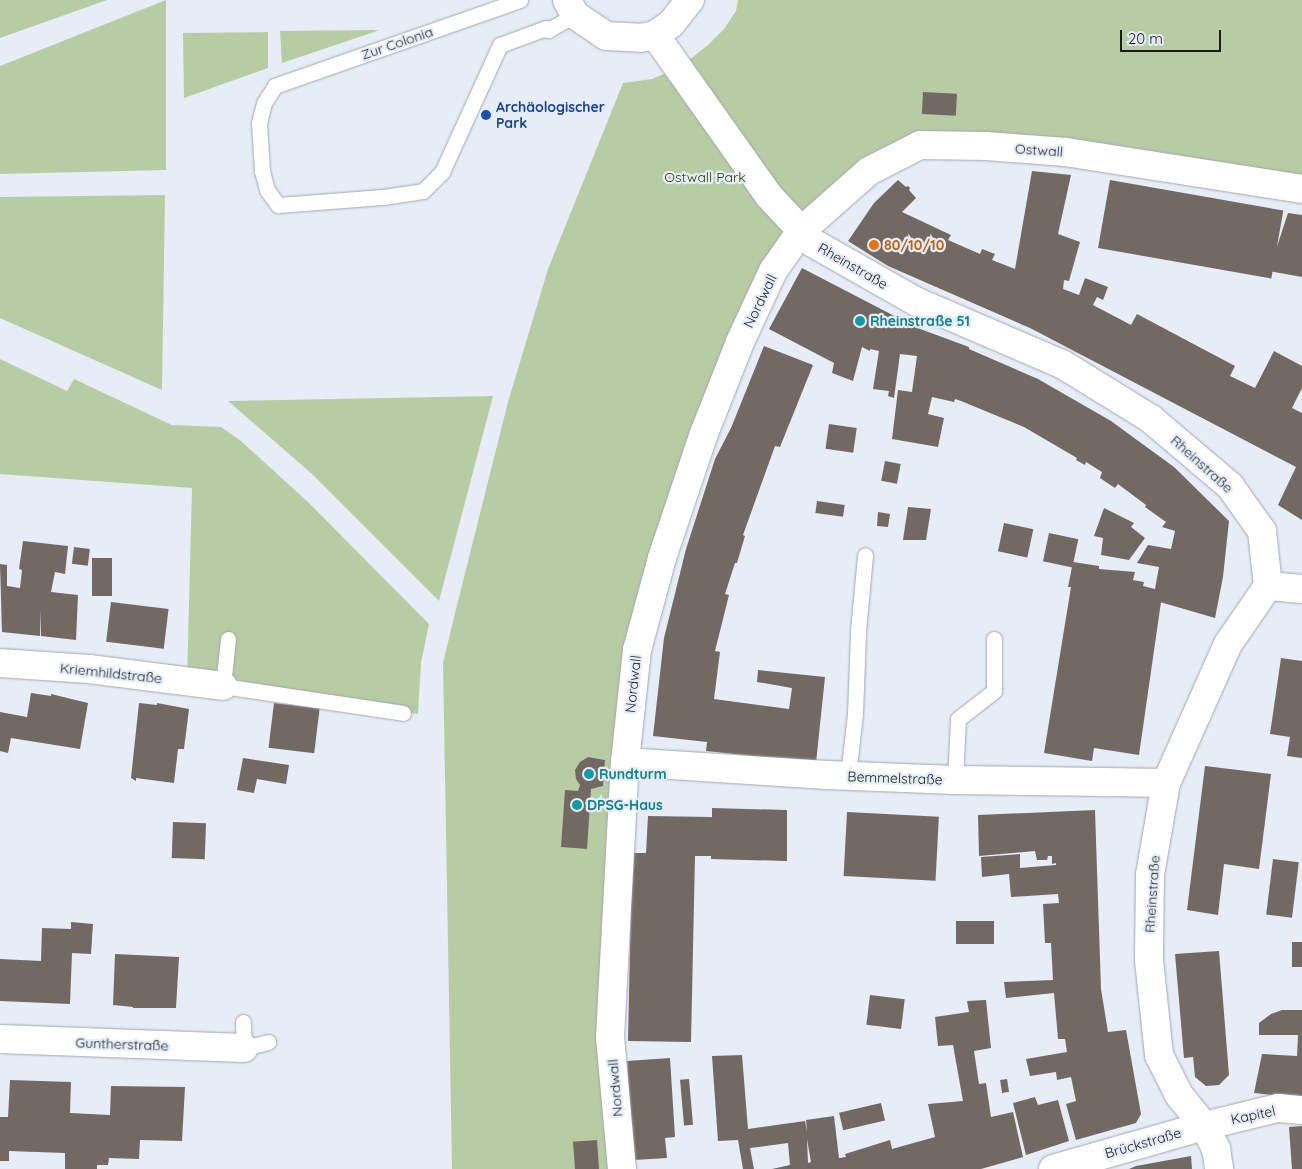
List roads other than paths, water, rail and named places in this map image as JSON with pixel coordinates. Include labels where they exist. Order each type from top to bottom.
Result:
[{"type":"street","points":[[571,8],[606,36],[640,38],[655,35],[671,24],[690,0]]},
{"type":"street","name":"Rheinstraße","points":[[655,35],[769,196],[814,243],[917,302],[1062,364],[1151,418],[1230,486],[1262,531],[1268,586],[1228,644],[1166,783],[1150,875],[1149,960],[1159,1055],[1179,1095],[1204,1126],[1216,1149],[1219,1169]]},
{"type":"street","name":"Ostwall","points":[[801,231],[869,171],[920,145],[986,146],[1066,152],[1302,189]]},
{"type":"street","name":"Nordwall","points":[[622,1169],[610,1037],[625,762],[637,650],[662,558],[694,464],[740,342],[773,271],[801,231]]},
{"type":"street","points":[[1268,586],[1302,589]]},
{"type":"street","name":"Kriemhildstraße","points":[[0,663],[89,669],[223,686]]},
{"type":"street","name":"Bemmelstraße","points":[[625,762],[848,776],[954,780],[1166,783]]},
{"type":"street","name":"Guntherstraße","points":[[0,1039],[252,1037]]},
{"type":"street","name":"Kapitel","points":[[1204,1126],[1278,1108],[1302,1110]]},
{"type":"street","name":"Brückstraße","points":[[1053,1169],[1204,1126]]},
{"type":"lane","name":"Zur Colonia","points":[[520,0],[275,86],[264,103],[260,123],[262,170],[266,190],[278,205],[383,197],[423,190],[442,172],[500,45],[546,28],[548,30],[571,8]]},
{"type":"lane","points":[[848,776],[855,714],[858,631],[865,555]]},
{"type":"lane","points":[[228,639],[223,686],[403,713]]},
{"type":"lane","points":[[954,780],[958,719],[994,691],[994,639]]},
{"type":"place","name":"Archäologischer Park","points":[[486,115]]},
{"type":"place","name":"80/10/10","points":[[874,245]]},
{"type":"place","name":"Rheinstraße 51","points":[[860,321]]},
{"type":"place","name":"Rundturm","points":[[589,774]]},
{"type":"place","name":"DPSG-Haus","points":[[577,805]]},
{"type":"park label","name":"Ostwall Park","points":[[705,177]]}]
